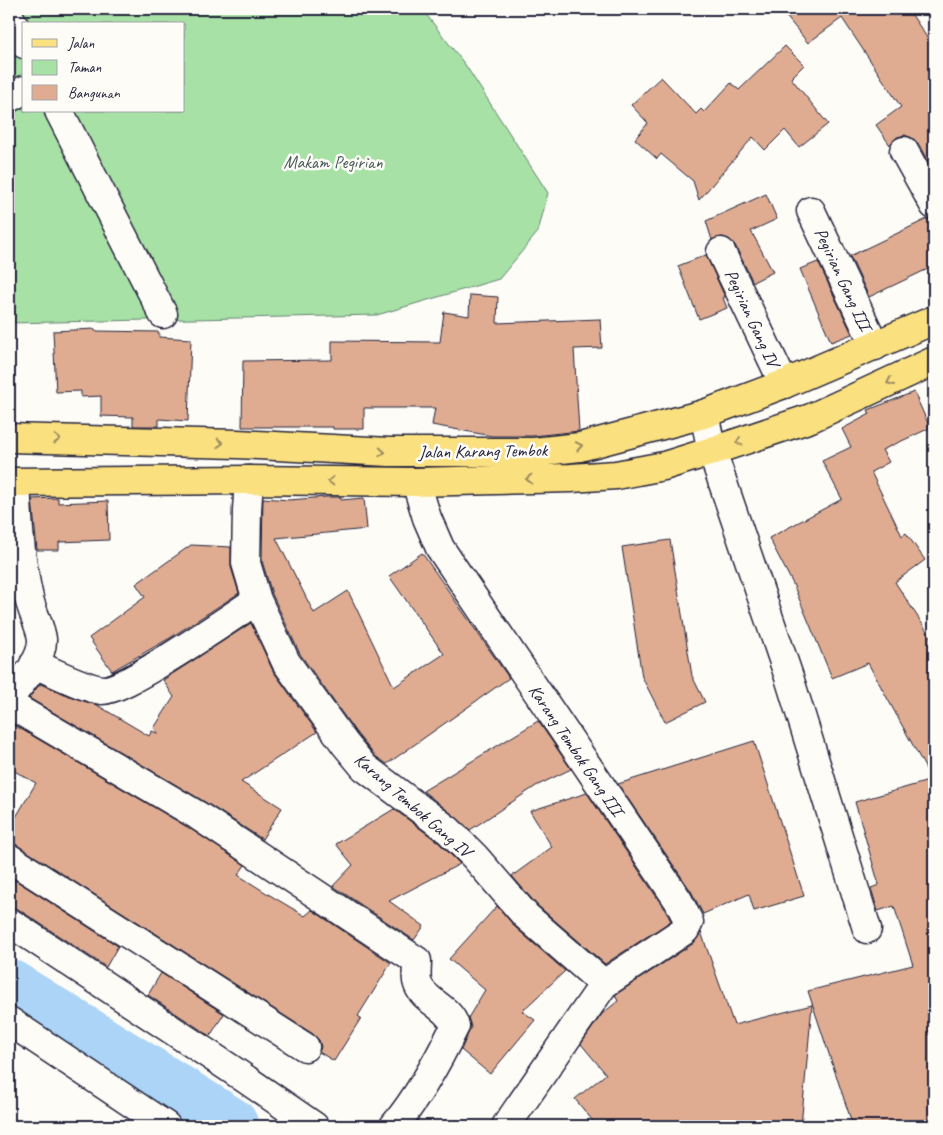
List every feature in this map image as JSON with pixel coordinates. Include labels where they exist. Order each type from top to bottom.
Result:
[{"type":"main road","name":"Jalan Karang Tembok","points":[[9,438],[237,444],[389,452],[534,452],[580,447],[704,414],[784,384],[934,320]]},
{"type":"main road","name":"Jalan Karang Tembok","points":[[12,483],[249,480],[416,482],[616,475],[664,466],[811,418],[933,365]]},
{"type":"main road","points":[[97,482],[98,440]]},
{"type":"street","points":[[9,16],[22,40]]},
{"type":"street","points":[[9,98],[22,91]]},
{"type":"street","points":[[60,112],[163,314]]},
{"type":"street","points":[[904,150],[934,205]]},
{"type":"street","name":"Pegirian Gang III","points":[[810,211],[875,346]]},
{"type":"street","name":"Pegirian Gang IV","points":[[721,252],[784,384]]},
{"type":"street","points":[[704,414],[712,451],[789,678],[867,929]]},
{"type":"street","name":"Karang Tembok Gang IV","points":[[249,480],[246,510],[246,563],[257,600],[286,662],[345,744],[364,767],[448,830],[475,857],[526,916],[604,984]]},
{"type":"street","name":"Karang Tembok Gang III","points":[[416,482],[427,518],[440,548],[678,900],[689,922],[686,930],[604,984]]},
{"type":"street","points":[[9,698],[31,671],[42,639],[27,588],[12,483]]},
{"type":"street","points":[[34,664],[76,682],[104,690],[133,679],[257,600]]},
{"type":"street","points":[[9,704],[198,815],[417,961],[417,982],[428,998],[452,1017],[455,1026],[437,1063],[408,1110],[394,1126]]},
{"type":"street","points":[[9,858],[305,1047]]},
{"type":"street","points":[[9,922],[314,1126]]},
{"type":"street","points":[[506,1126],[604,984]]},
{"type":"street","points":[[9,1021],[166,1126]]},
{"type":"green space","name":"Makam Pegirian","points":[[9,9],[422,9],[466,66],[548,193],[538,232],[499,279],[377,315],[9,323]]},
{"type":"building","points":[[780,9],[908,9],[934,48],[934,173],[918,143],[912,138],[905,135],[897,137],[890,145],[876,125],[901,107],[842,18],[808,43]]},
{"type":"building","points":[[785,46],[804,65],[791,78],[828,124],[799,147],[785,130],[765,150],[753,137],[699,200],[693,181],[661,154],[657,159],[635,139],[648,123],[631,105],[661,77],[696,114],[701,109],[704,112],[731,83],[739,90]]},
{"type":"building","points":[[766,194],[777,219],[751,231],[773,272],[753,282],[735,245],[729,239],[723,237],[712,240],[706,221]]},
{"type":"building","points":[[927,219],[934,221],[934,266],[869,297],[850,256]]},
{"type":"building","points":[[706,255],[725,297],[723,298],[727,308],[699,319],[678,266]]},
{"type":"building","points":[[818,262],[852,334],[831,342],[800,269]]},
{"type":"building","points":[[470,295],[498,297],[497,323],[600,319],[602,348],[574,349],[579,431],[533,436],[492,436],[432,425],[435,408],[364,408],[364,429],[242,427],[243,361],[332,360],[332,341],[440,342],[444,312],[469,316]]},
{"type":"building","points":[[95,329],[95,331],[159,332],[159,337],[191,339],[188,421],[159,419],[159,426],[133,426],[133,417],[101,416],[101,396],[81,397],[81,391],[56,392],[53,331]]},
{"type":"building","points":[[914,392],[930,428],[882,450],[889,462],[871,472],[902,536],[906,533],[925,560],[895,582],[934,642],[934,1126],[853,1126],[808,991],[913,965],[894,906],[878,911],[871,888],[879,885],[855,802],[932,780],[868,663],[832,678],[793,584],[769,538],[842,499],[822,461],[851,447],[842,429],[870,414],[868,410]]},
{"type":"building","points":[[341,497],[341,500],[364,498],[367,529],[276,538],[314,613],[348,591],[394,687],[444,654],[389,576],[422,553],[509,678],[387,764],[375,756],[357,734],[300,654],[272,594],[262,561],[263,498],[289,500]]},
{"type":"building","points":[[58,498],[58,503],[108,501],[109,540],[59,542],[59,550],[37,550],[32,499]]},
{"type":"building","points":[[670,540],[692,676],[705,702],[665,722],[642,677],[622,547]]},
{"type":"building","points":[[191,545],[231,547],[231,567],[239,593],[170,638],[112,671],[89,638],[145,597],[136,584]]},
{"type":"building","points":[[251,623],[273,671],[317,732],[241,782],[282,808],[262,839],[205,802],[29,698],[40,684],[97,705],[149,736],[152,731],[159,734],[154,728],[174,697],[163,680]]},
{"type":"building","points":[[538,721],[571,769],[536,786],[470,830],[423,791]]},
{"type":"building","points":[[9,722],[189,828],[245,865],[238,875],[268,894],[305,916],[312,910],[391,963],[358,1016],[361,1018],[334,1061],[319,1052],[321,1047],[319,1040],[313,1034],[17,845],[9,843],[9,829],[36,783],[9,768]]},
{"type":"building","points":[[754,741],[804,896],[754,911],[749,894],[703,914],[691,891],[618,784]]},
{"type":"building","points":[[587,793],[671,921],[605,964],[537,905],[512,876],[552,847],[530,811]]},
{"type":"building","points":[[394,809],[438,842],[460,864],[389,901],[424,926],[414,940],[333,886],[353,865],[336,844]]},
{"type":"building","points":[[15,880],[118,946],[106,967],[18,909],[9,907],[9,891]]},
{"type":"building","points":[[497,906],[516,928],[565,971],[522,1011],[535,1020],[490,1074],[461,1050],[471,1027],[468,1018],[485,990],[449,959]]},
{"type":"building","points":[[701,932],[734,1025],[812,1005],[801,1126],[724,1119],[727,1126],[597,1126],[575,1099],[606,1074],[581,1044],[602,1014],[618,1001],[615,995],[694,943]]},
{"type":"building","points":[[161,973],[224,1014],[210,1036],[148,995]]},
{"type":"waterway","points":[[9,989],[229,1126]]}]
